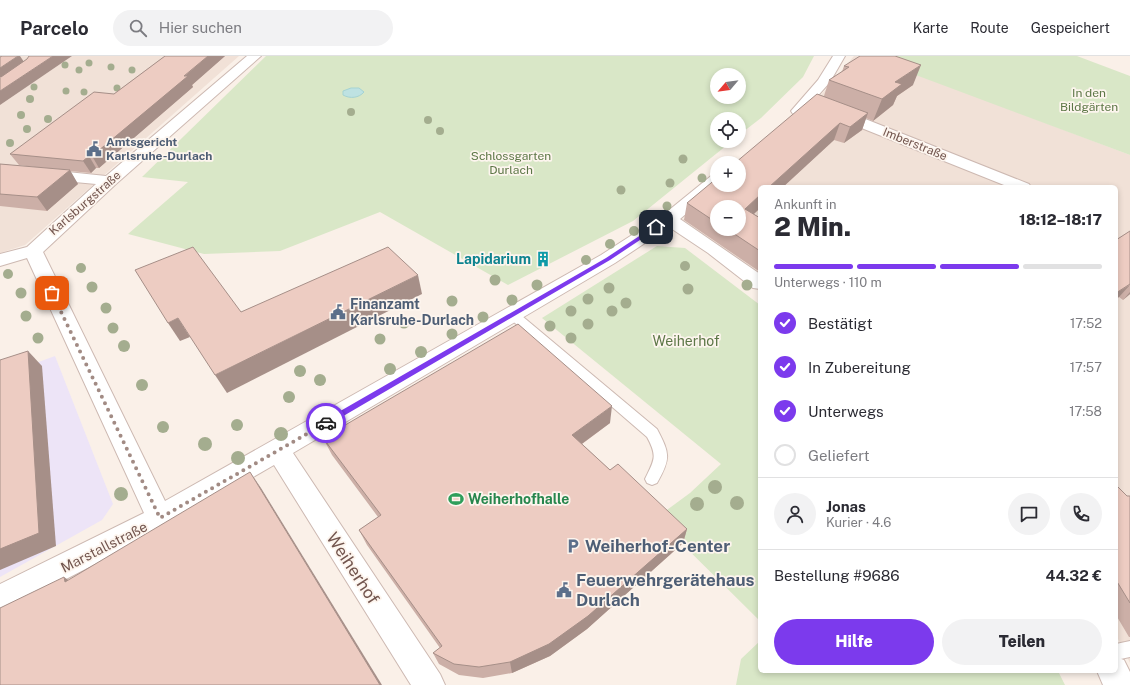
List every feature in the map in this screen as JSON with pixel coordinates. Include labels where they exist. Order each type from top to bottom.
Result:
[{"type":"street","name":"Karlsburgstraße","points":[[33,252],[45,239],[110,181],[255,56]]},
{"type":"street","points":[[788,120],[823,82],[839,56]]},
{"type":"street","name":"Imberstraße","points":[[807,101],[1018,185]]},
{"type":"street","points":[[0,170],[110,181]]},
{"type":"street","name":"Marstallstraße","points":[[0,599],[160,518],[608,259],[668,219],[710,184]]},
{"type":"street","points":[[668,219],[714,249],[758,282]]},
{"type":"street","points":[[0,260],[33,252],[160,518]]},
{"type":"street","name":"Weiherhof","points":[[278,451],[429,685]]},
{"type":"street","points":[[1114,673],[1120,685]]},
{"type":"lane","points":[[512,314],[652,433],[662,451],[661,464],[652,479]]},
{"type":"lane","points":[[1118,652],[1130,649]]},
{"type":"shaded area","points":[[0,56],[239,56],[25,245],[0,253]]},
{"type":"shaded area","points":[[854,56],[865,56],[922,76],[1130,155],[1130,663],[1118,639],[1118,185],[758,185],[758,276],[681,221],[713,192],[746,192],[746,177],[816,101]]},
{"type":"shaded area","points":[[55,356],[113,504],[102,520],[0,577],[0,376]]},
{"type":"green space","name":"Schlossgarten Durlach","points":[[266,56],[814,56],[803,77],[761,118],[746,130],[746,112],[710,112],[710,148],[723,148],[713,156],[710,156],[710,159],[633,221],[508,285],[380,212],[280,251],[204,254],[128,234],[188,182],[142,177]]},
{"type":"green space","name":"In den Bildgärten","points":[[865,56],[1077,56],[1130,76],[1130,155]]},
{"type":"green space","name":"Weiherhof","points":[[657,246],[685,248],[758,303],[758,619],[656,518],[690,493],[721,464],[542,318]]},
{"type":"green space","points":[[758,643],[758,673],[1059,673],[1065,685],[736,685],[741,659]]},
{"type":"water","points":[[351,88],[359,88],[364,92],[360,96],[354,97],[343,95],[343,91]]},
{"type":"building","points":[[18,56],[0,68],[0,57]]},
{"type":"building","points":[[29,56],[53,56],[0,91],[0,76],[1,77]]},
{"type":"building","points":[[165,56],[208,56],[184,76],[188,76],[92,156],[89,156],[83,161],[10,154],[94,92],[114,94]]},
{"type":"building","points":[[860,56],[895,56],[921,65],[895,82],[902,84],[882,99],[829,80],[849,67],[844,66]]},
{"type":"building","points":[[817,94],[868,113],[850,127],[840,123],[771,185],[758,185],[758,197],[746,208],[746,200],[710,200],[710,218],[687,203],[710,184],[710,192],[746,192],[746,156],[743,156]]},
{"type":"building","points":[[0,164],[70,170],[37,197],[0,194]]},
{"type":"building","points":[[746,210],[758,217],[758,250],[738,236],[746,236]]},
{"type":"building","points":[[1130,231],[1130,284],[1118,292],[1118,239]]},
{"type":"building","name":"Finanzamt Karlsruhe-Durlach","points":[[193,247],[241,312],[388,247],[418,275],[215,375],[178,318],[168,323],[135,270]]},
{"type":"building","points":[[518,324],[612,406],[572,435],[610,470],[618,464],[687,529],[588,616],[549,644],[510,662],[479,667],[454,664],[433,653],[442,646],[359,530],[381,515],[323,438]]},
{"type":"building","points":[[28,351],[39,533],[0,549],[0,360]]},
{"type":"building","points":[[250,472],[380,685],[0,685],[0,608],[64,577],[65,582]]},
{"type":"building","points":[[1118,487],[1127,496],[1130,496],[1130,603],[1118,583]]},
{"type":"way so far","points":[[52,293],[100,389],[160,518],[326,423]]},
{"type":"place","name":"Amtsgericht Karlsruhe-Durlach","points":[[94,149]]},
{"type":"place","name":"Lapidarium","points":[[543,259]]},
{"type":"place","name":"Finanzamt Karlsruhe-Durlach","points":[[338,312]]},
{"type":"place","name":"Weiherhofhalle","points":[[456,499]]},
{"type":"place","name":"Weiherhof-Center","points":[[573,546]]},
{"type":"place","name":"Feuerwehrgerätehaus Durlach","points":[[564,590]]},
{"type":"route","points":[[326,423],[608,259],[656,227]]}]
